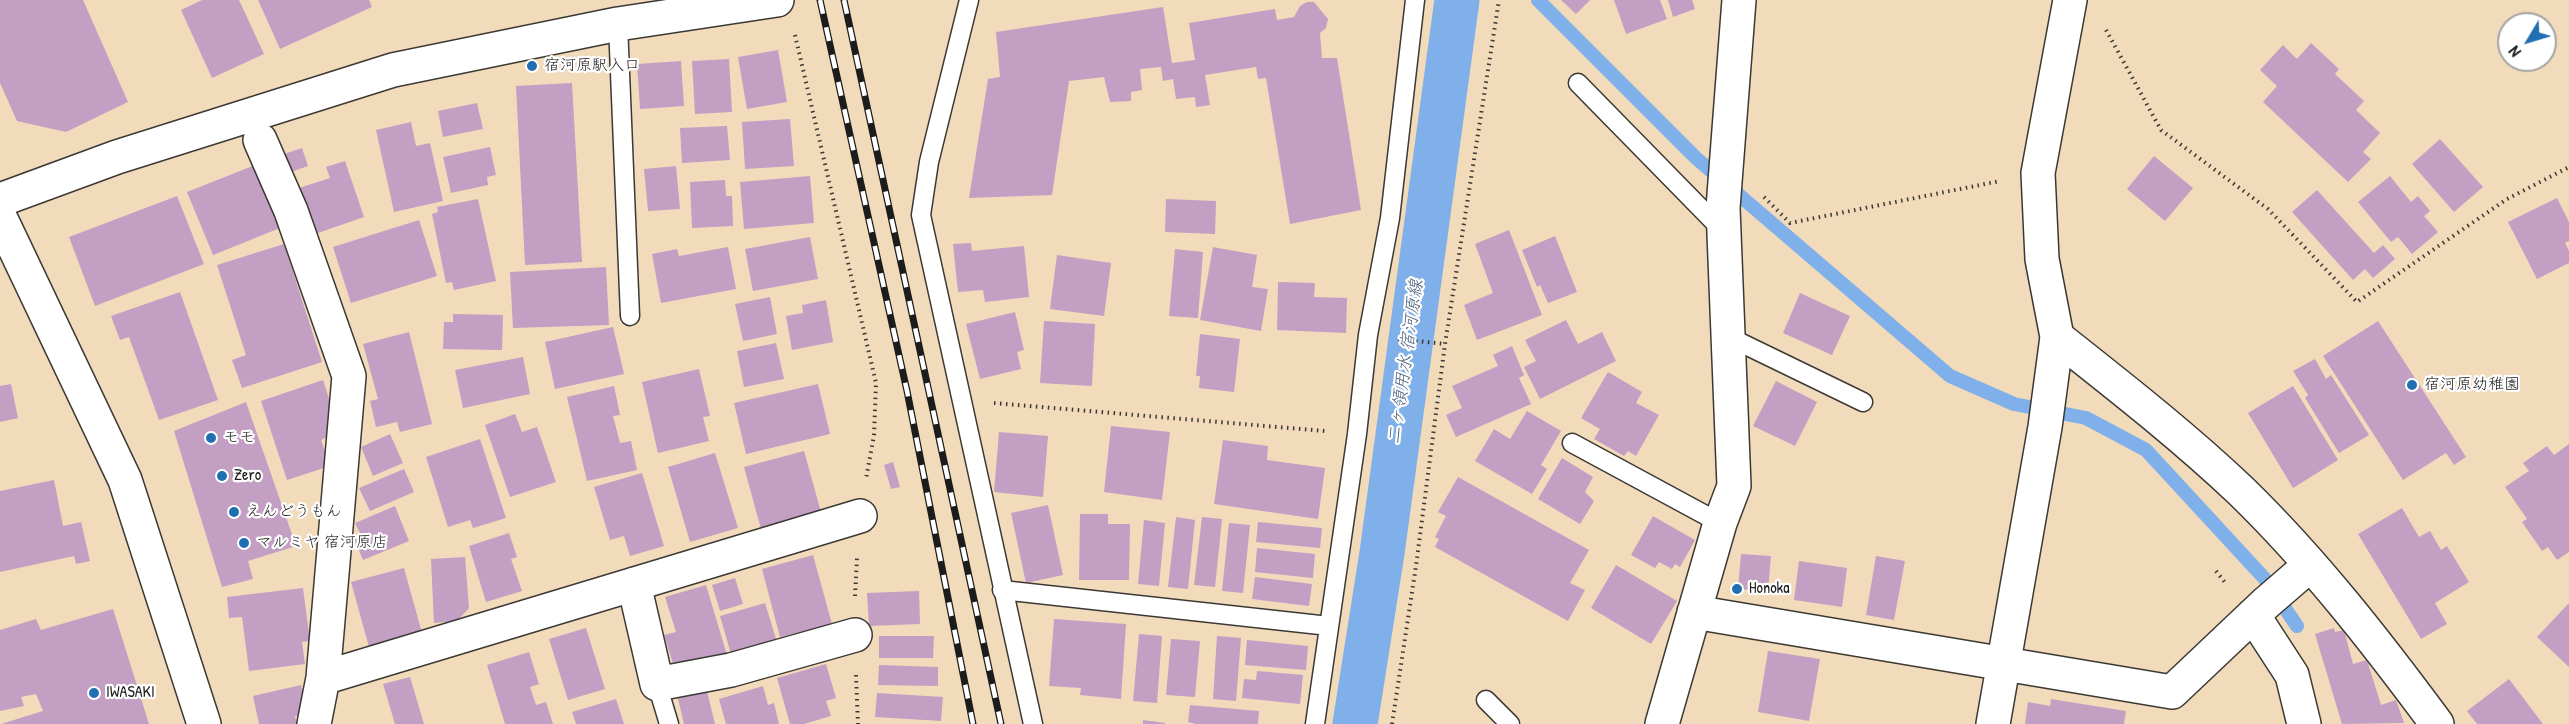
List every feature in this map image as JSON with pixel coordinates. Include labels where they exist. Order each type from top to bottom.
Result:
[{"type":"street","points":[[0,200],[117,157],[393,70],[618,24],[776,0]]},
{"type":"street","points":[[1662,724],[1720,523],[1734,486],[1724,220],[1739,0]]},
{"type":"street","points":[[1993,724],[2047,413],[2056,336],[2042,259],[2038,173],[2070,0]]},
{"type":"street","points":[[260,140],[291,210],[350,376],[323,678],[314,724]]},
{"type":"street","points":[[0,217],[125,480],[204,724]]},
{"type":"street","points":[[2056,336],[2129,393],[2241,491],[2310,565],[2382,649],[2437,724]]},
{"type":"street","points":[[323,678],[860,516]]},
{"type":"street","points":[[1694,612],[2172,692],[2310,565]]},
{"type":"street","points":[[634,584],[657,684],[731,670],[855,635]]},
{"type":"street","points":[[2267,603],[2292,675],[2304,724]]},
{"type":"lane","points":[[969,0],[929,162],[921,215],[1033,724]]},
{"type":"lane","points":[[1315,724],[1357,434],[1368,335],[1390,218],[1415,0]]},
{"type":"lane","points":[[618,24],[630,316]]},
{"type":"lane","points":[[1578,83],[1724,220]]},
{"type":"lane","points":[[1729,337],[1863,402]]},
{"type":"lane","points":[[1572,443],[1720,523]]},
{"type":"lane","points":[[1002,590],[1329,626]]},
{"type":"lane","points":[[657,684],[669,724]]},
{"type":"lane","points":[[1486,700],[1510,724]]},
{"type":"path","points":[[1392,724],[1416,567],[1445,344],[1499,0]]},
{"type":"path","points":[[2102,22],[2161,130],[2268,209],[2356,302],[2507,199],[2569,167]]},
{"type":"path","points":[[794,31],[876,384],[874,435],[860,516],[855,635],[858,724]]},
{"type":"path","points":[[1726,166],[1791,223],[2038,173]]},
{"type":"path","points":[[1388,338],[1445,344]]},
{"type":"path","points":[[961,400],[1357,434]]},
{"type":"building","points":[[0,0],[83,0],[128,102],[66,132],[17,121],[0,83]]},
{"type":"building","points":[[202,0],[239,0],[264,54],[212,78],[181,10]]},
{"type":"building","points":[[258,0],[369,0],[372,7],[280,49]]},
{"type":"building","points":[[1561,0],[1590,0],[1576,14]]},
{"type":"building","points":[[1614,0],[1660,0],[1667,19],[1626,34]]},
{"type":"building","points":[[1668,0],[1692,0],[1695,9],[1673,17]]},
{"type":"building","points":[[1307,2],[1314,2],[1328,19],[1326,28],[1320,33],[1322,58],[1337,58],[1361,210],[1290,224],[1266,78],[1258,79],[1256,67],[1205,75],[1210,105],[1196,107],[1195,97],[1176,99],[1173,79],[1163,81],[1161,67],[1140,69],[1142,90],[1131,92],[1131,101],[1110,102],[1104,77],[1069,81],[1052,195],[969,198],[988,79],[1000,77],[996,32],[1163,7],[1172,63],[1195,60],[1189,23],[1275,9],[1277,20],[1294,17],[1300,6]]},
{"type":"building","points":[[2311,43],[2339,69],[2335,74],[2364,101],[2356,110],[2380,133],[2363,152],[2371,159],[2348,182],[2263,102],[2277,86],[2260,70],[2283,45],[2297,59]]},
{"type":"building","points":[[778,50],[787,102],[747,109],[738,57]]},
{"type":"building","points":[[729,59],[732,112],[695,114],[692,61]]},
{"type":"building","points":[[681,61],[684,106],[640,109],[637,64]]},
{"type":"building","points":[[572,83],[582,262],[525,265],[516,86]]},
{"type":"building","points":[[477,103],[483,129],[443,137],[438,111]]},
{"type":"building","points":[[790,119],[794,166],[745,169],[742,122]]},
{"type":"building","points":[[411,122],[416,146],[430,143],[443,201],[394,212],[376,130]]},
{"type":"building","points":[[727,126],[730,160],[682,163],[680,128]]},
{"type":"building","points":[[2440,139],[2483,187],[2454,212],[2412,164]]},
{"type":"building","points":[[490,147],[496,175],[487,177],[488,185],[451,193],[443,157]]},
{"type":"building","points":[[302,148],[308,166],[291,172],[284,154]]},
{"type":"building","points":[[2154,156],[2193,188],[2165,221],[2127,189]]},
{"type":"building","points":[[345,161],[364,217],[315,234],[299,188],[330,178],[326,167]]},
{"type":"building","points":[[255,165],[280,228],[213,255],[187,192]]},
{"type":"building","points":[[676,166],[680,209],[648,211],[644,169]]},
{"type":"building","points":[[810,176],[814,223],[744,229],[740,182]]},
{"type":"building","points":[[2390,176],[2411,202],[2418,196],[2430,211],[2424,216],[2438,232],[2412,254],[2398,237],[2391,242],[2358,202]]},
{"type":"building","points":[[725,180],[726,196],[732,196],[733,226],[692,228],[690,182]]},
{"type":"building","points":[[2317,190],[2374,253],[2383,245],[2395,259],[2373,278],[2365,269],[2353,280],[2292,212]]},
{"type":"building","points":[[177,196],[204,264],[95,306],[69,237]]},
{"type":"building","points":[[2557,198],[2569,222],[2569,241],[2565,243],[2569,251],[2569,263],[2537,279],[2508,222]]},
{"type":"building","points":[[478,199],[496,281],[454,290],[452,282],[446,283],[432,214],[438,212],[437,207]]},
{"type":"building","points":[[1166,199],[1216,201],[1215,234],[1165,232]]},
{"type":"building","points":[[419,220],[437,276],[351,303],[333,247]]},
{"type":"building","points":[[1509,230],[1542,315],[1477,340],[1464,305],[1493,293],[1475,244]]},
{"type":"building","points":[[1555,236],[1577,292],[1548,303],[1540,285],[1537,287],[1522,250]]},
{"type":"building","points":[[810,237],[818,279],[753,291],[745,249]]},
{"type":"building","points":[[971,243],[972,251],[1024,246],[1029,297],[985,302],[983,290],[958,292],[953,244]]},
{"type":"building","points":[[284,244],[322,362],[242,388],[232,360],[246,355],[217,265]]},
{"type":"building","points":[[728,247],[736,289],[661,303],[652,254],[677,249],[679,256]]},
{"type":"building","points":[[1213,247],[1257,255],[1252,287],[1268,289],[1261,331],[1200,320]]},
{"type":"building","points":[[1175,249],[1203,252],[1198,318],[1169,316]]},
{"type":"building","points":[[1057,255],[1111,263],[1104,316],[1050,309]]},
{"type":"building","points":[[606,267],[609,325],[513,328],[510,272]]},
{"type":"building","points":[[1278,282],[1315,283],[1314,297],[1347,298],[1346,333],[1277,330]]},
{"type":"building","points":[[180,292],[218,400],[159,420],[129,337],[120,340],[111,316]]},
{"type":"building","points":[[1800,293],[1850,316],[1832,355],[1783,333]]},
{"type":"building","points":[[770,297],[777,334],[743,341],[735,304]]},
{"type":"building","points":[[826,300],[833,342],[792,350],[786,316],[803,313],[802,305]]},
{"type":"building","points":[[1015,312],[1024,350],[1017,352],[1021,369],[980,379],[966,324]]},
{"type":"building","points":[[453,314],[503,315],[502,350],[443,349],[444,322],[453,322]]},
{"type":"building","points":[[1566,320],[1578,344],[1602,332],[1616,361],[1540,399],[1524,367],[1536,361],[1525,340]]},
{"type":"building","points":[[1044,321],[1095,324],[1092,386],[1040,383]]},
{"type":"building","points":[[2378,321],[2466,457],[2454,465],[2446,453],[2403,480],[2323,356]]},
{"type":"building","points":[[613,327],[624,374],[555,389],[545,342]]},
{"type":"building","points":[[409,332],[432,424],[400,432],[397,422],[376,427],[370,401],[378,399],[363,344]]},
{"type":"building","points":[[1200,334],[1240,339],[1234,392],[1199,388],[1200,376],[1196,376]]},
{"type":"building","points":[[776,343],[784,379],[744,387],[737,351]]},
{"type":"building","points":[[1512,346],[1524,375],[1519,378],[1531,404],[1456,437],[1446,415],[1462,408],[1452,386],[1498,366],[1493,355]]},
{"type":"building","points":[[523,357],[530,394],[463,408],[455,370]]},
{"type":"building","points":[[2315,359],[2326,379],[2331,375],[2369,435],[2339,453],[2305,398],[2308,395],[2293,371]]},
{"type":"building","points":[[699,369],[710,416],[703,417],[709,441],[658,453],[642,382]]},
{"type":"building","points":[[1608,372],[1642,392],[1636,403],[1659,415],[1636,456],[1628,451],[1624,456],[1594,439],[1600,429],[1581,418]]},
{"type":"building","points":[[323,380],[334,414],[327,417],[332,434],[321,440],[330,466],[287,480],[261,401]]},
{"type":"building","points":[[1776,381],[1817,402],[1795,446],[1753,426]]},
{"type":"building","points":[[11,384],[18,418],[0,422],[0,386]]},
{"type":"building","points":[[818,384],[830,434],[746,454],[734,403]]},
{"type":"building","points":[[614,386],[620,415],[613,416],[620,443],[631,441],[637,470],[587,481],[567,397]]},
{"type":"building","points":[[2293,386],[2338,460],[2293,488],[2248,413]]},
{"type":"building","points":[[246,402],[296,546],[248,561],[253,579],[222,587],[174,431]]},
{"type":"building","points":[[1527,411],[1561,431],[1541,465],[1547,469],[1532,494],[1475,461],[1494,429],[1510,439]]},
{"type":"building","points":[[515,414],[522,432],[537,427],[556,482],[510,497],[485,425]]},
{"type":"building","points":[[1111,426],[1170,432],[1162,500],[1104,492]]},
{"type":"building","points":[[999,432],[1048,436],[1043,497],[994,492]]},
{"type":"building","points":[[390,434],[403,463],[373,476],[361,447]]},
{"type":"building","points":[[480,439],[506,518],[473,528],[470,520],[448,527],[426,457]]},
{"type":"building","points":[[1223,440],[1268,446],[1267,460],[1325,468],[1318,519],[1214,504]]},
{"type":"building","points":[[2569,444],[2569,552],[2557,560],[2548,547],[2542,551],[2522,522],[2527,519],[2505,487],[2529,471],[2523,463],[2547,446],[2554,455]]},
{"type":"building","points":[[804,451],[821,512],[761,529],[744,467]]},
{"type":"building","points":[[715,453],[738,528],[690,542],[668,467]]},
{"type":"building","points":[[1562,458],[1593,477],[1585,492],[1594,501],[1580,524],[1538,499]]},
{"type":"building","points":[[893,462],[900,487],[891,489],[884,465]]},
{"type":"building","points":[[404,469],[414,492],[370,511],[359,488]]},
{"type":"building","points":[[642,473],[664,546],[630,556],[624,536],[610,540],[594,487]]},
{"type":"building","points":[[1458,477],[1589,550],[1570,583],[1585,590],[1568,621],[1435,547],[1439,539],[1435,537],[1446,516],[1438,512]]},
{"type":"building","points":[[54,480],[63,526],[81,522],[90,561],[76,564],[74,556],[0,572],[0,491]]},
{"type":"building","points":[[1048,505],[1063,575],[1026,583],[1011,513]]},
{"type":"building","points":[[395,506],[409,541],[363,560],[353,536],[360,533],[355,523]]},
{"type":"building","points":[[2402,508],[2419,537],[2430,531],[2441,550],[2447,546],[2469,582],[2435,603],[2447,624],[2421,639],[2358,534]]},
{"type":"building","points":[[1080,514],[1108,514],[1108,524],[1130,524],[1129,580],[1079,580]]},
{"type":"building","points":[[1653,516],[1695,540],[1680,567],[1675,564],[1672,569],[1659,562],[1655,568],[1631,555]]},
{"type":"building","points":[[1176,517],[1195,520],[1188,589],[1168,587]]},
{"type":"building","points":[[1202,517],[1222,519],[1215,587],[1194,585]]},
{"type":"building","points":[[1144,520],[1165,523],[1159,586],[1138,584]]},
{"type":"building","points":[[1258,522],[1322,528],[1320,548],[1256,542]]},
{"type":"building","points":[[1229,523],[1250,525],[1243,593],[1222,591]]},
{"type":"building","points":[[509,533],[517,557],[511,559],[522,591],[486,602],[469,546]]},
{"type":"building","points":[[1257,548],[1315,554],[1313,578],[1255,572]]},
{"type":"building","points":[[1741,554],[1771,556],[1768,591],[1738,589]]},
{"type":"building","points":[[813,555],[832,624],[780,637],[762,569]]},
{"type":"building","points":[[1876,556],[1905,561],[1894,620],[1866,615]]},
{"type":"building","points":[[465,557],[469,608],[457,621],[434,623],[431,559]]},
{"type":"building","points":[[1799,561],[1847,568],[1842,607],[1794,600]]},
{"type":"building","points":[[1616,565],[1677,601],[1651,644],[1591,608]]},
{"type":"building","points":[[404,568],[422,633],[369,647],[351,582]]},
{"type":"building","points":[[1255,577],[1312,584],[1309,606],[1252,599]]},
{"type":"building","points":[[735,578],[743,604],[720,611],[712,585]]},
{"type":"building","points":[[706,585],[727,655],[675,670],[664,635],[676,632],[665,597]]},
{"type":"building","points":[[303,588],[310,641],[302,642],[305,664],[249,671],[242,617],[229,618],[227,597]]},
{"type":"building","points":[[919,591],[920,624],[869,626],[867,593]]},
{"type":"building","points":[[765,603],[777,642],[731,654],[720,616]]},
{"type":"building","points":[[2569,603],[2569,667],[2537,637]]},
{"type":"building","points":[[113,609],[149,724],[1,724],[43,711],[36,694],[21,697],[24,706],[0,711],[0,630],[36,619],[41,630]]},
{"type":"building","points":[[1054,619],[1126,624],[1121,699],[1080,695],[1081,688],[1049,686]]},
{"type":"building","points":[[586,628],[605,689],[568,700],[549,639]]},
{"type":"building","points":[[2334,628],[2335,632],[2344,630],[2353,664],[2367,660],[2381,705],[2396,700],[2404,723],[2342,724],[2315,634]]},
{"type":"building","points":[[1139,634],[1162,636],[1157,703],[1133,701]]},
{"type":"building","points":[[879,636],[934,636],[933,658],[879,658]]},
{"type":"building","points":[[1217,636],[1241,638],[1236,701],[1213,699]]},
{"type":"building","points":[[1171,639],[1200,641],[1195,697],[1166,695]]},
{"type":"building","points":[[1247,640],[1308,646],[1306,670],[1245,665]]},
{"type":"building","points":[[1768,651],[1820,659],[1809,721],[1758,712]]},
{"type":"building","points":[[529,652],[539,684],[530,687],[536,705],[546,702],[553,724],[505,724],[487,665]]},
{"type":"building","points":[[826,664],[836,698],[826,701],[831,716],[804,724],[790,724],[777,678]]},
{"type":"building","points":[[879,665],[938,667],[938,686],[878,685]]},
{"type":"building","points":[[1257,671],[1303,675],[1300,704],[1242,698],[1244,679],[1256,680]]},
{"type":"building","points":[[410,677],[424,724],[395,724],[383,684]]},
{"type":"building","points":[[2509,679],[2543,724],[2477,724],[2467,711]]},
{"type":"building","points":[[705,683],[715,724],[684,724],[676,690]]},
{"type":"building","points":[[301,685],[308,714],[295,716],[297,724],[259,724],[253,696]]},
{"type":"building","points":[[763,686],[768,705],[774,703],[779,724],[726,724],[719,699]]},
{"type":"building","points":[[877,693],[943,697],[941,721],[875,717]]},
{"type":"building","points":[[616,699],[624,724],[576,724],[572,712]]},
{"type":"building","points":[[2051,699],[2126,711],[2124,724],[2025,724],[2028,702],[2050,706]]},
{"type":"building","points":[[1190,705],[1259,711],[1258,724],[1188,722]]},
{"type":"building","points":[[1143,720],[1165,723],[1165,724],[1143,724]]},
{"type":"waterway","name":"二ヶ領用水 宿河原線","points":[[1355,724],[1382,553],[1457,0]]},
{"type":"waterway","points":[[1538,0],[1696,158],[1950,376],[2014,404],[2086,418],[2146,450],[2265,579],[2297,626]]},
{"type":"railway","points":[[820,0],[907,391],[973,724]]},
{"type":"railway","points":[[844,0],[1001,724]]},
{"type":"place","name":"宿河原駅入口","points":[[532,66]]},
{"type":"place","name":"宿河原幼稚園","points":[[2412,385]]},
{"type":"place","name":"モモ","points":[[211,438]]},
{"type":"place","name":"Zero","points":[[222,476]]},
{"type":"place","name":"えんどうもん","points":[[234,512]]},
{"type":"place","name":"マルミヤ 宿河原店","points":[[244,543]]},
{"type":"place","name":"Honoka","points":[[1737,589]]},
{"type":"place","name":"IWASAKI","points":[[94,693]]}]
